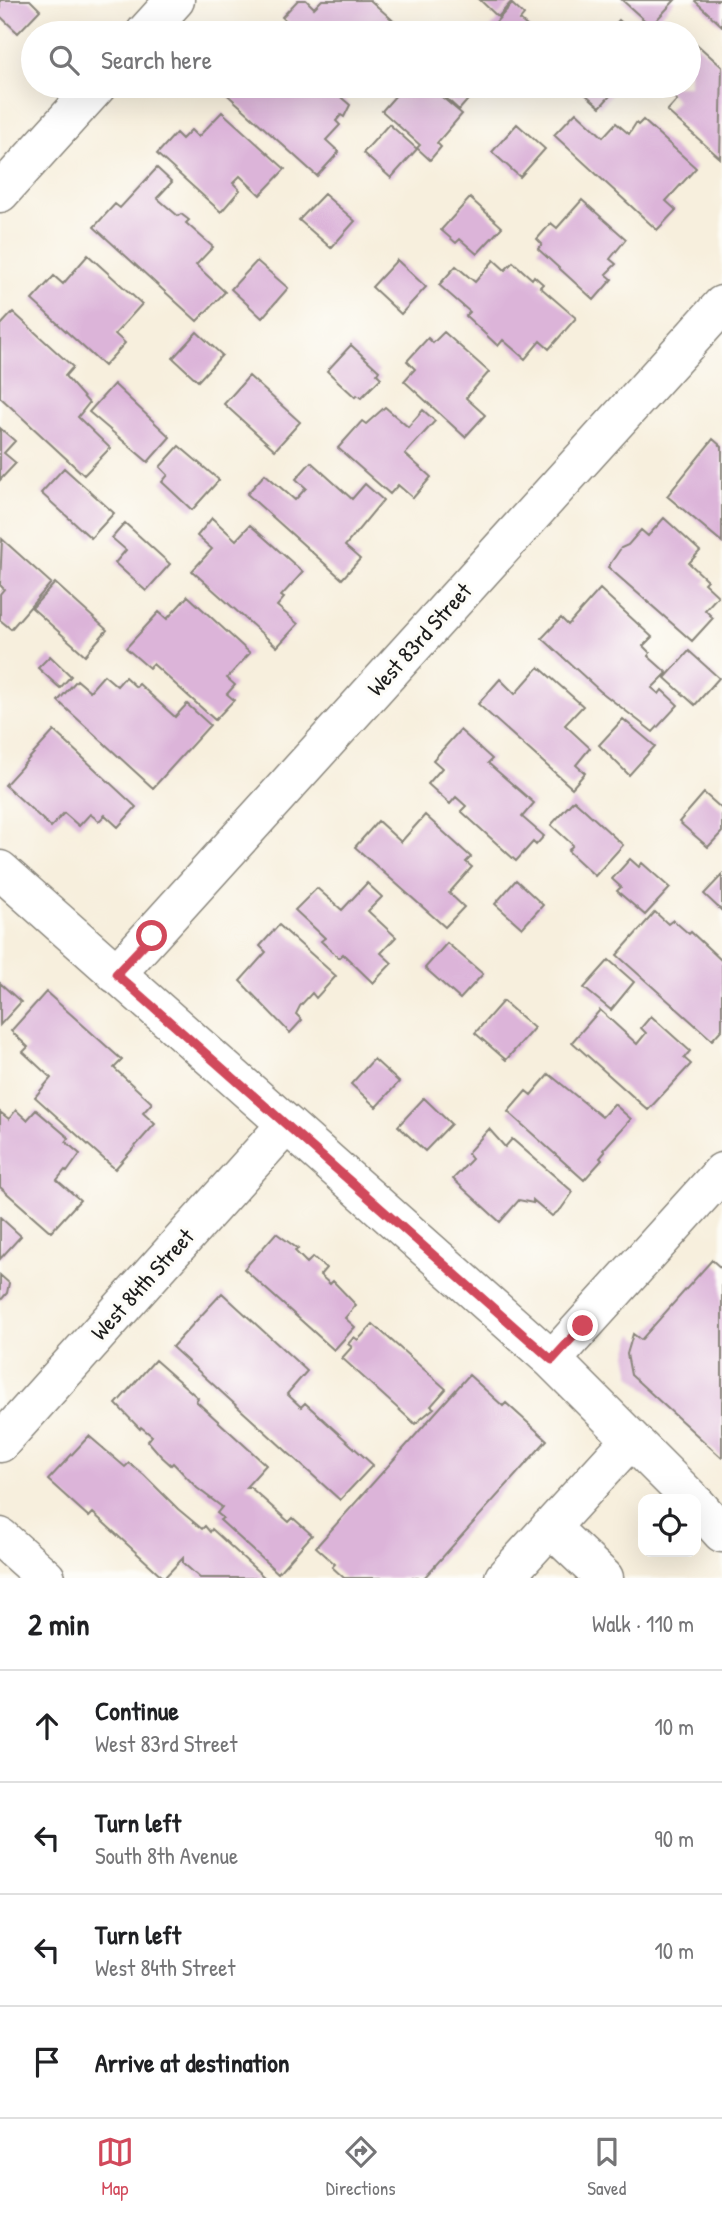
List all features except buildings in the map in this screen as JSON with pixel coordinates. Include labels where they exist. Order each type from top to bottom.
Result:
[{"type":"street","points":[[156,21],[175,0]]},
{"type":"street","points":[[0,193],[86,98]]},
{"type":"street","name":"West 83rd Street","points":[[116,974],[722,304]]},
{"type":"street","points":[[0,870],[285,1126],[552,1360],[686,1494]]},
{"type":"street","name":"West 84th Street","points":[[0,1443],[285,1126]]},
{"type":"street","points":[[552,1360],[722,1172]]},
{"type":"street","points":[[504,1578],[631,1439]]},
{"type":"street","points":[[701,1510],[722,1533]]},
{"type":"street","points":[[550,1527],[604,1578]]},
{"type":"street","points":[[0,1537],[46,1578]]},
{"type":"route","points":[[152,936],[116,974],[552,1360],[583,1326]]}]
